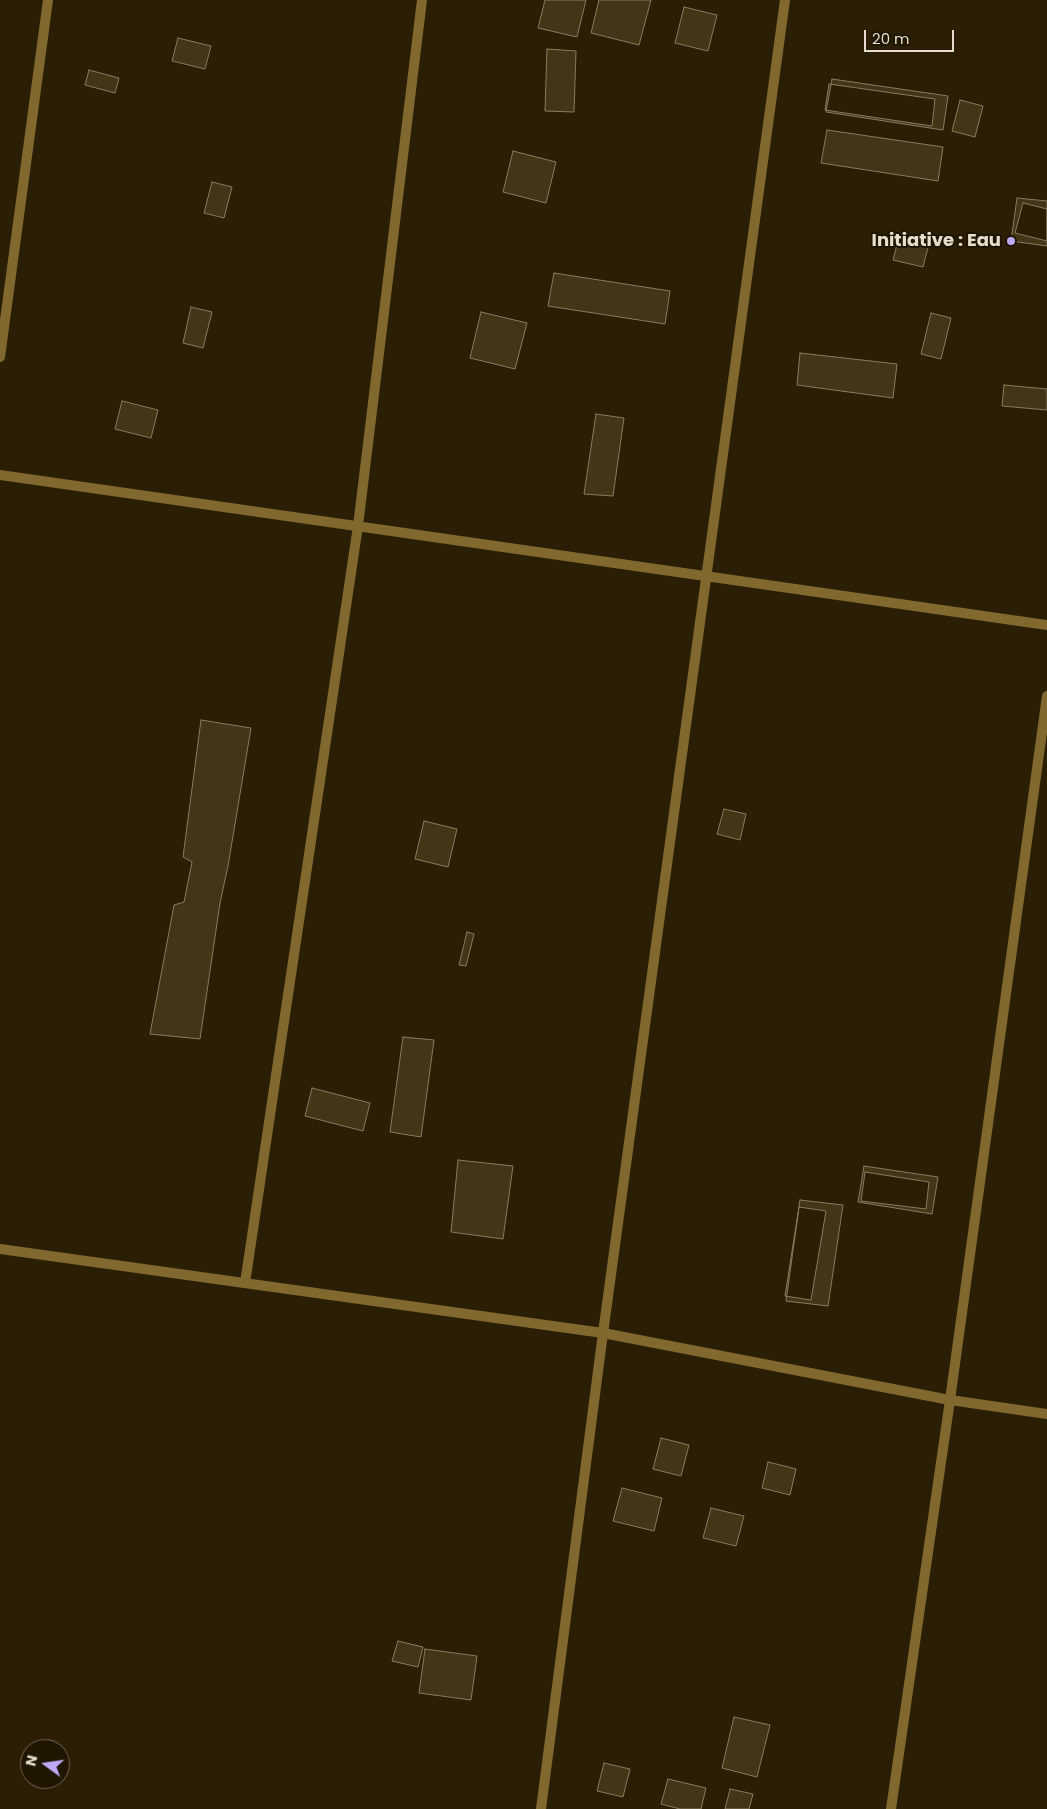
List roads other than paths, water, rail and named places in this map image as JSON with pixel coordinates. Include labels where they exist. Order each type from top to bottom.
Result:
[{"type":"street","points":[[0,357],[48,0]]},
{"type":"street","points":[[245,1283],[358,526],[422,0]]},
{"type":"street","points":[[541,1809],[603,1333],[785,0]]},
{"type":"street","points":[[0,474],[1047,625]]},
{"type":"street","points":[[891,1809],[950,1400],[1047,696]]},
{"type":"street","points":[[0,1249],[603,1333],[950,1400],[1047,1414]]},
{"type":"place","name":"Initiative : Eau","points":[[1011,241]]}]
